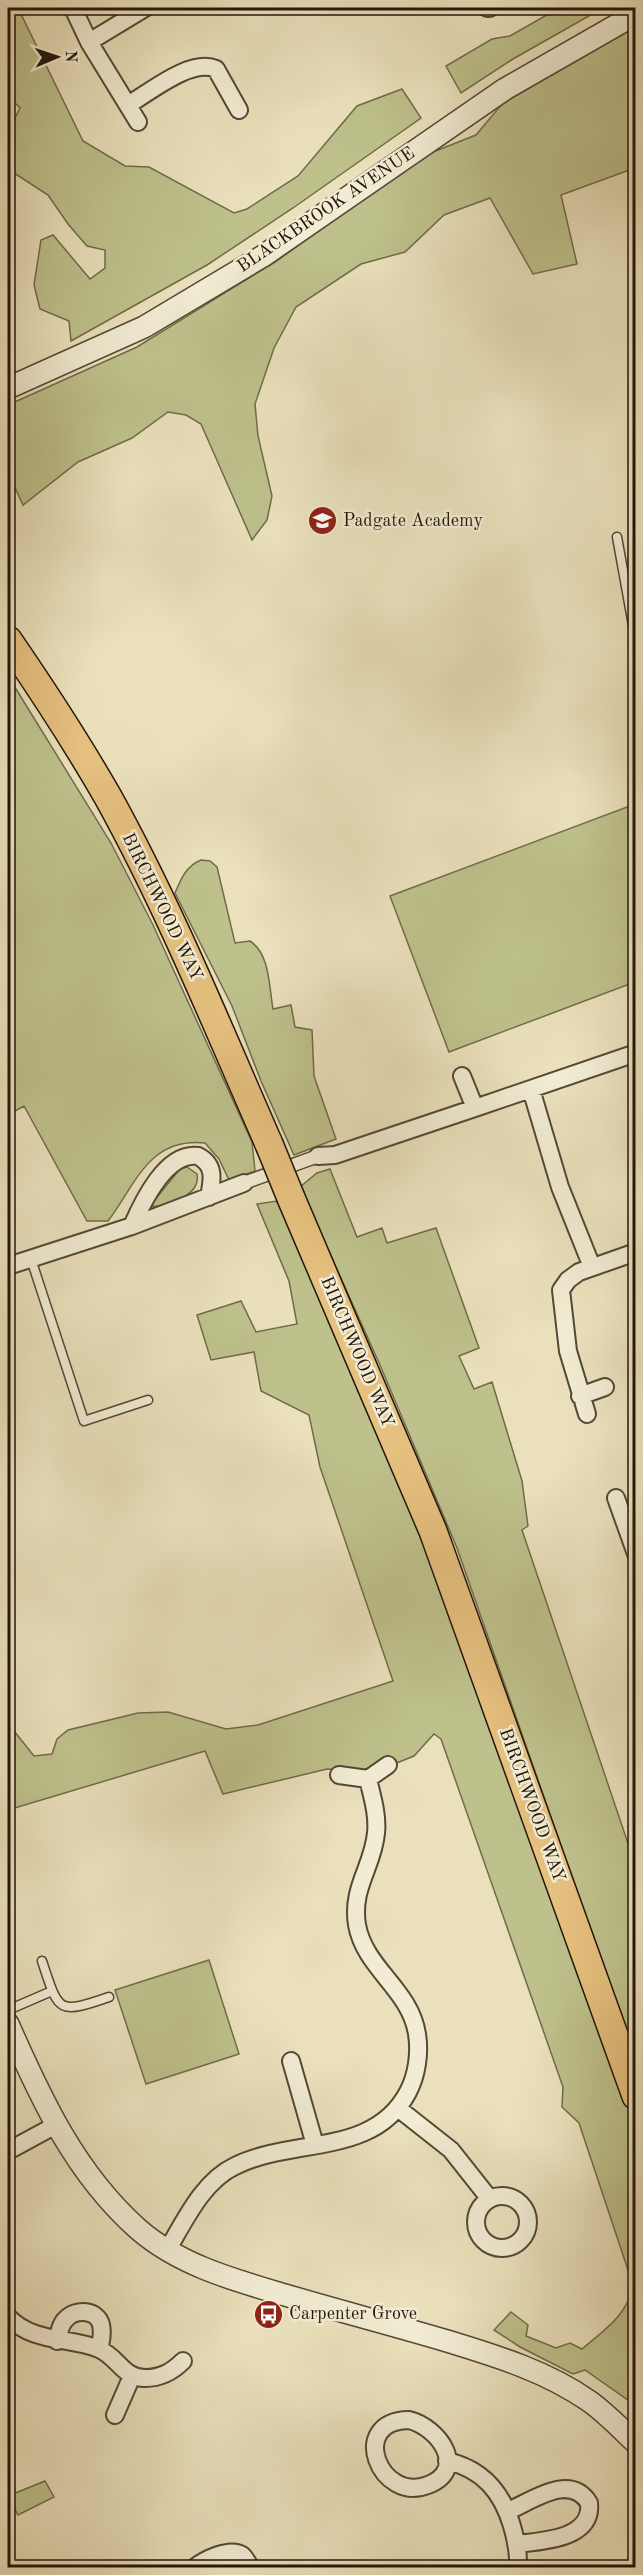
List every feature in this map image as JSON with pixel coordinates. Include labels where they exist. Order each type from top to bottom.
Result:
[{"type":"main road","name":"BIRCHWOOD WAY","points":[[8,640],[54,707],[108,798],[178,937],[269,1144],[433,1531],[636,2096]]},
{"type":"street","points":[[74,8],[89,42],[138,122]]},
{"type":"street","points":[[89,42],[145,8]]},
{"type":"street","name":"BLACKBROOK AVENUE","points":[[8,388],[144,327],[253,261],[505,89],[636,14]]},
{"type":"street","points":[[129,105],[189,69],[203,66],[216,69],[239,110]]},
{"type":"street","points":[[8,1266],[132,1226],[318,1156],[335,1155],[636,1053]]},
{"type":"street","points":[[462,1076],[475,1108]]},
{"type":"street","points":[[531,1089],[560,1187],[592,1268]]},
{"type":"street","points":[[132,1226],[143,1202],[170,1165],[184,1156],[198,1156],[209,1165],[213,1179],[209,1197]]},
{"type":"street","points":[[587,1413],[568,1351],[561,1290],[573,1275],[636,1252]]},
{"type":"street","points":[[580,1396],[605,1387]]},
{"type":"street","points":[[616,1498],[636,1554]]},
{"type":"street","points":[[339,1775],[368,1779],[388,1765]]},
{"type":"street","points":[[168,2249],[205,2190],[219,2176],[235,2166],[252,2160],[351,2139],[374,2129],[399,2109],[413,2083],[418,2057],[418,2036],[413,2013],[396,1988],[368,1955],[358,1930],[356,1903],[359,1884],[372,1851],[376,1832],[375,1809],[368,1779]]},
{"type":"street","points":[[8,2024],[56,2125],[82,2168],[106,2198],[139,2231],[199,2267],[228,2278],[451,2343],[536,2371],[587,2399],[636,2443]]},
{"type":"street","points":[[291,2061],[315,2145]]},
{"type":"street","points":[[399,2109],[451,2150],[489,2198]]},
{"type":"street","points":[[8,2151],[56,2125]]},
{"type":"street","points":[[57,2341],[66,2318],[87,2312],[96,2316],[101,2324],[99,2349]]},
{"type":"street","points":[[8,2318],[16,2326],[57,2341],[99,2349],[111,2356],[132,2376],[144,2378],[161,2376],[183,2361]]},
{"type":"street","points":[[115,2415],[132,2376]]},
{"type":"street","points":[[394,2422],[416,2422],[440,2439],[447,2454],[447,2461],[445,2468],[435,2481],[420,2487],[403,2486],[387,2476],[380,2468],[375,2452],[375,2440],[381,2430],[394,2422]]},
{"type":"street","points":[[447,2461],[467,2467],[485,2478],[500,2496],[508,2511],[517,2544],[518,2568]]},
{"type":"street","points":[[508,2511],[565,2488],[580,2492],[589,2503],[585,2525],[578,2530],[546,2540],[517,2544]]},
{"type":"street","points":[[194,2568],[223,2553],[242,2555],[251,2568]]},
{"type":"lane","points":[[617,537],[636,642]]},
{"type":"lane","points":[[31,1259],[84,1421],[148,1400]]},
{"type":"lane","points":[[42,1961],[58,2002],[75,2009],[108,1997]]},
{"type":"lane","points":[[8,2010],[52,1991]]},
{"type":"green space","points":[[8,8],[18,8],[83,141],[125,166],[149,167],[234,213],[247,209],[298,176],[357,106],[402,89],[421,118],[207,265],[71,341],[69,321],[40,309],[34,285],[41,240],[53,235],[90,279],[105,268],[105,250],[87,246],[48,195],[8,169],[8,132],[20,108],[8,96]]},
{"type":"green space","points":[[559,8],[603,8],[513,59],[461,93],[446,66],[492,39],[510,36]]},
{"type":"green space","points":[[635,25],[635,168],[561,195],[577,264],[533,274],[490,198],[444,215],[405,252],[361,264],[296,307],[274,348],[255,404],[258,436],[272,496],[267,520],[252,540],[201,424],[186,415],[168,412],[132,438],[78,462],[23,505],[8,472],[8,405],[137,347],[275,262],[428,154],[476,135],[502,104]]},
{"type":"green space","points":[[8,676],[111,843],[153,925],[252,1142],[255,1171],[229,1180],[219,1159],[205,1143],[186,1143],[170,1147],[146,1166],[108,1221],[87,1221],[24,1106],[8,1115]]},
{"type":"green space","points":[[635,804],[635,982],[449,1052],[390,896]]},
{"type":"green space","points":[[201,860],[210,861],[217,867],[235,943],[250,941],[257,947],[265,962],[273,1009],[291,1005],[295,1027],[312,1030],[314,1076],[336,1139],[294,1155],[261,1081],[232,1006],[175,893],[188,869]]},
{"type":"green space","points":[[187,1167],[197,1174],[194,1188],[182,1198],[153,1207],[153,1202],[180,1169]]},
{"type":"green space","points":[[330,1169],[357,1237],[382,1228],[387,1243],[436,1228],[479,1348],[459,1356],[474,1389],[492,1382],[522,1481],[528,1526],[522,1530],[635,1864],[635,2058],[457,1548],[380,1365],[300,1187],[317,1173]]},
{"type":"green space","points":[[277,1201],[399,1467],[601,2018],[635,2123],[635,2405],[585,2370],[573,2374],[520,2347],[494,2330],[511,2312],[528,2325],[526,2336],[556,2348],[570,2343],[582,2349],[614,2321],[626,2305],[633,2285],[579,2123],[562,2107],[563,2087],[441,1739],[434,1734],[414,1756],[374,1772],[327,1769],[223,1794],[205,1751],[8,1810],[8,1733],[14,1731],[34,1756],[52,1754],[57,1739],[68,1730],[138,1713],[168,1712],[226,1729],[258,1725],[393,1681],[320,1467],[309,1415],[261,1391],[254,1352],[211,1360],[197,1315],[241,1301],[256,1332],[297,1324],[289,1281],[257,1204]]},
{"type":"green space","points":[[209,1960],[239,2054],[146,2084],[115,1990]]},
{"type":"green space","points":[[45,2481],[54,2497],[18,2515],[8,2496]]},
{"type":"place","name":"Padgate Academy","points":[[322,521]]},
{"type":"place","name":"Carpenter Grove","points":[[268,2314]]}]
